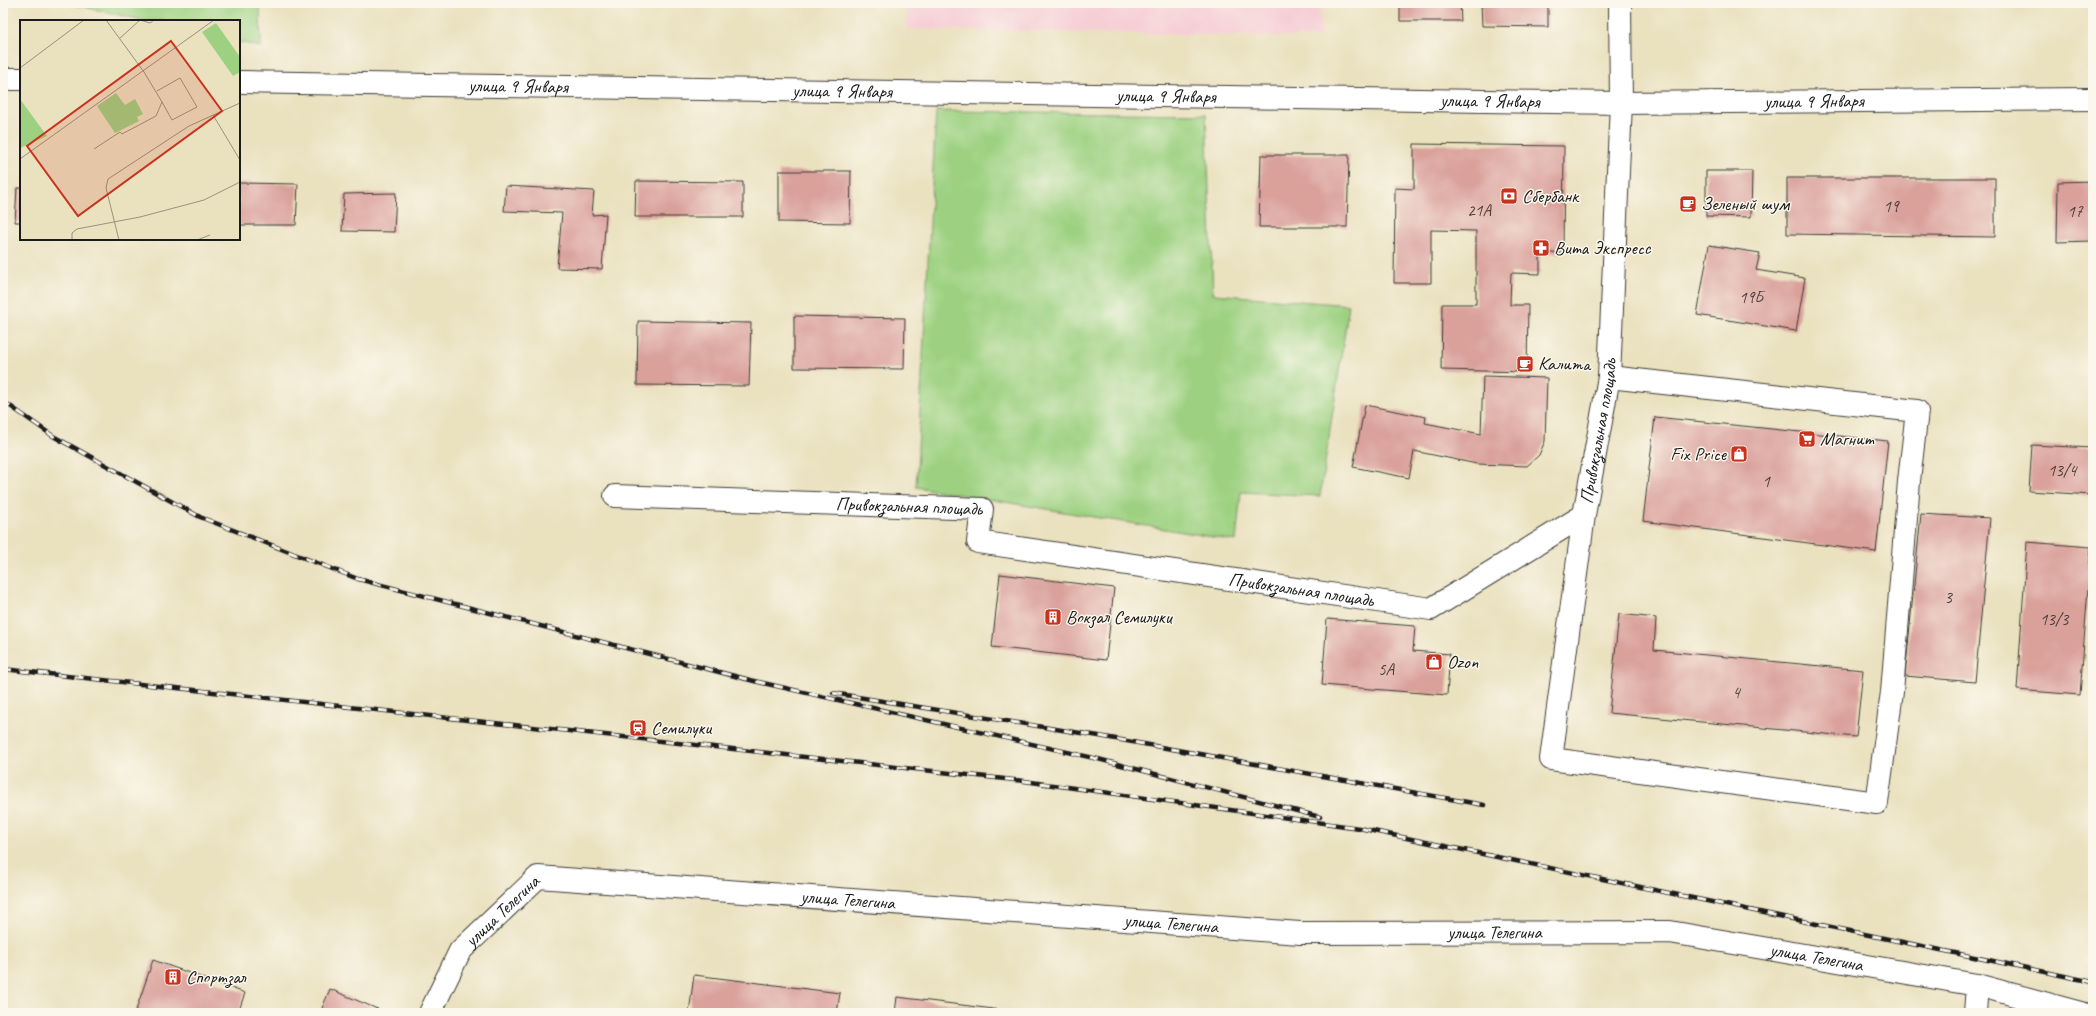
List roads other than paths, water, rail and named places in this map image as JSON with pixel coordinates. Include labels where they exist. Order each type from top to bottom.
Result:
[{"type":"street","name":"Привокзальная площадь","points":[[615,496],[982,509],[978,542],[1430,609],[1584,515],[1609,377],[1622,103],[1620,3]]},
{"type":"street","points":[[3,79],[20,79]]},
{"type":"street","name":"улица 9 Января","points":[[240,82],[1622,103],[2093,99]]},
{"type":"street","points":[[1584,515],[1551,759],[1877,803],[1892,692],[1909,481],[1917,412],[1609,377]]},
{"type":"street","name":"улица Телегина","points":[[430,1013],[460,951],[538,878],[1300,933],[1670,932],[1977,984],[2081,1013]]},
{"type":"street","points":[[1975,1013],[1977,984]]},
{"type":"railway","points":[[3,401],[53,436],[200,517],[358,579],[754,681],[1098,759],[1320,817]]},
{"type":"railway","points":[[3,669],[1024,781],[1359,828],[2093,982]]},
{"type":"railway","points":[[833,693],[1099,736],[1484,805]]},
{"type":"place","name":"Сбербанк","points":[[1509,196]]},
{"type":"place","name":"Зеленый шум","points":[[1688,204]]},
{"type":"place","name":"Вита Экспресс","points":[[1541,248]]},
{"type":"place","name":"Калита","points":[[1525,364]]},
{"type":"place","name":"Магнит","points":[[1807,439]]},
{"type":"place","name":"Fix Price","points":[[1739,454]]},
{"type":"place","name":"Вокзал Семилуки","points":[[1053,617]]},
{"type":"place","name":"Ozon","points":[[1434,662]]},
{"type":"place","name":"Семилуки","points":[[638,728]]},
{"type":"place","name":"Спортзал","points":[[173,977]]}]
